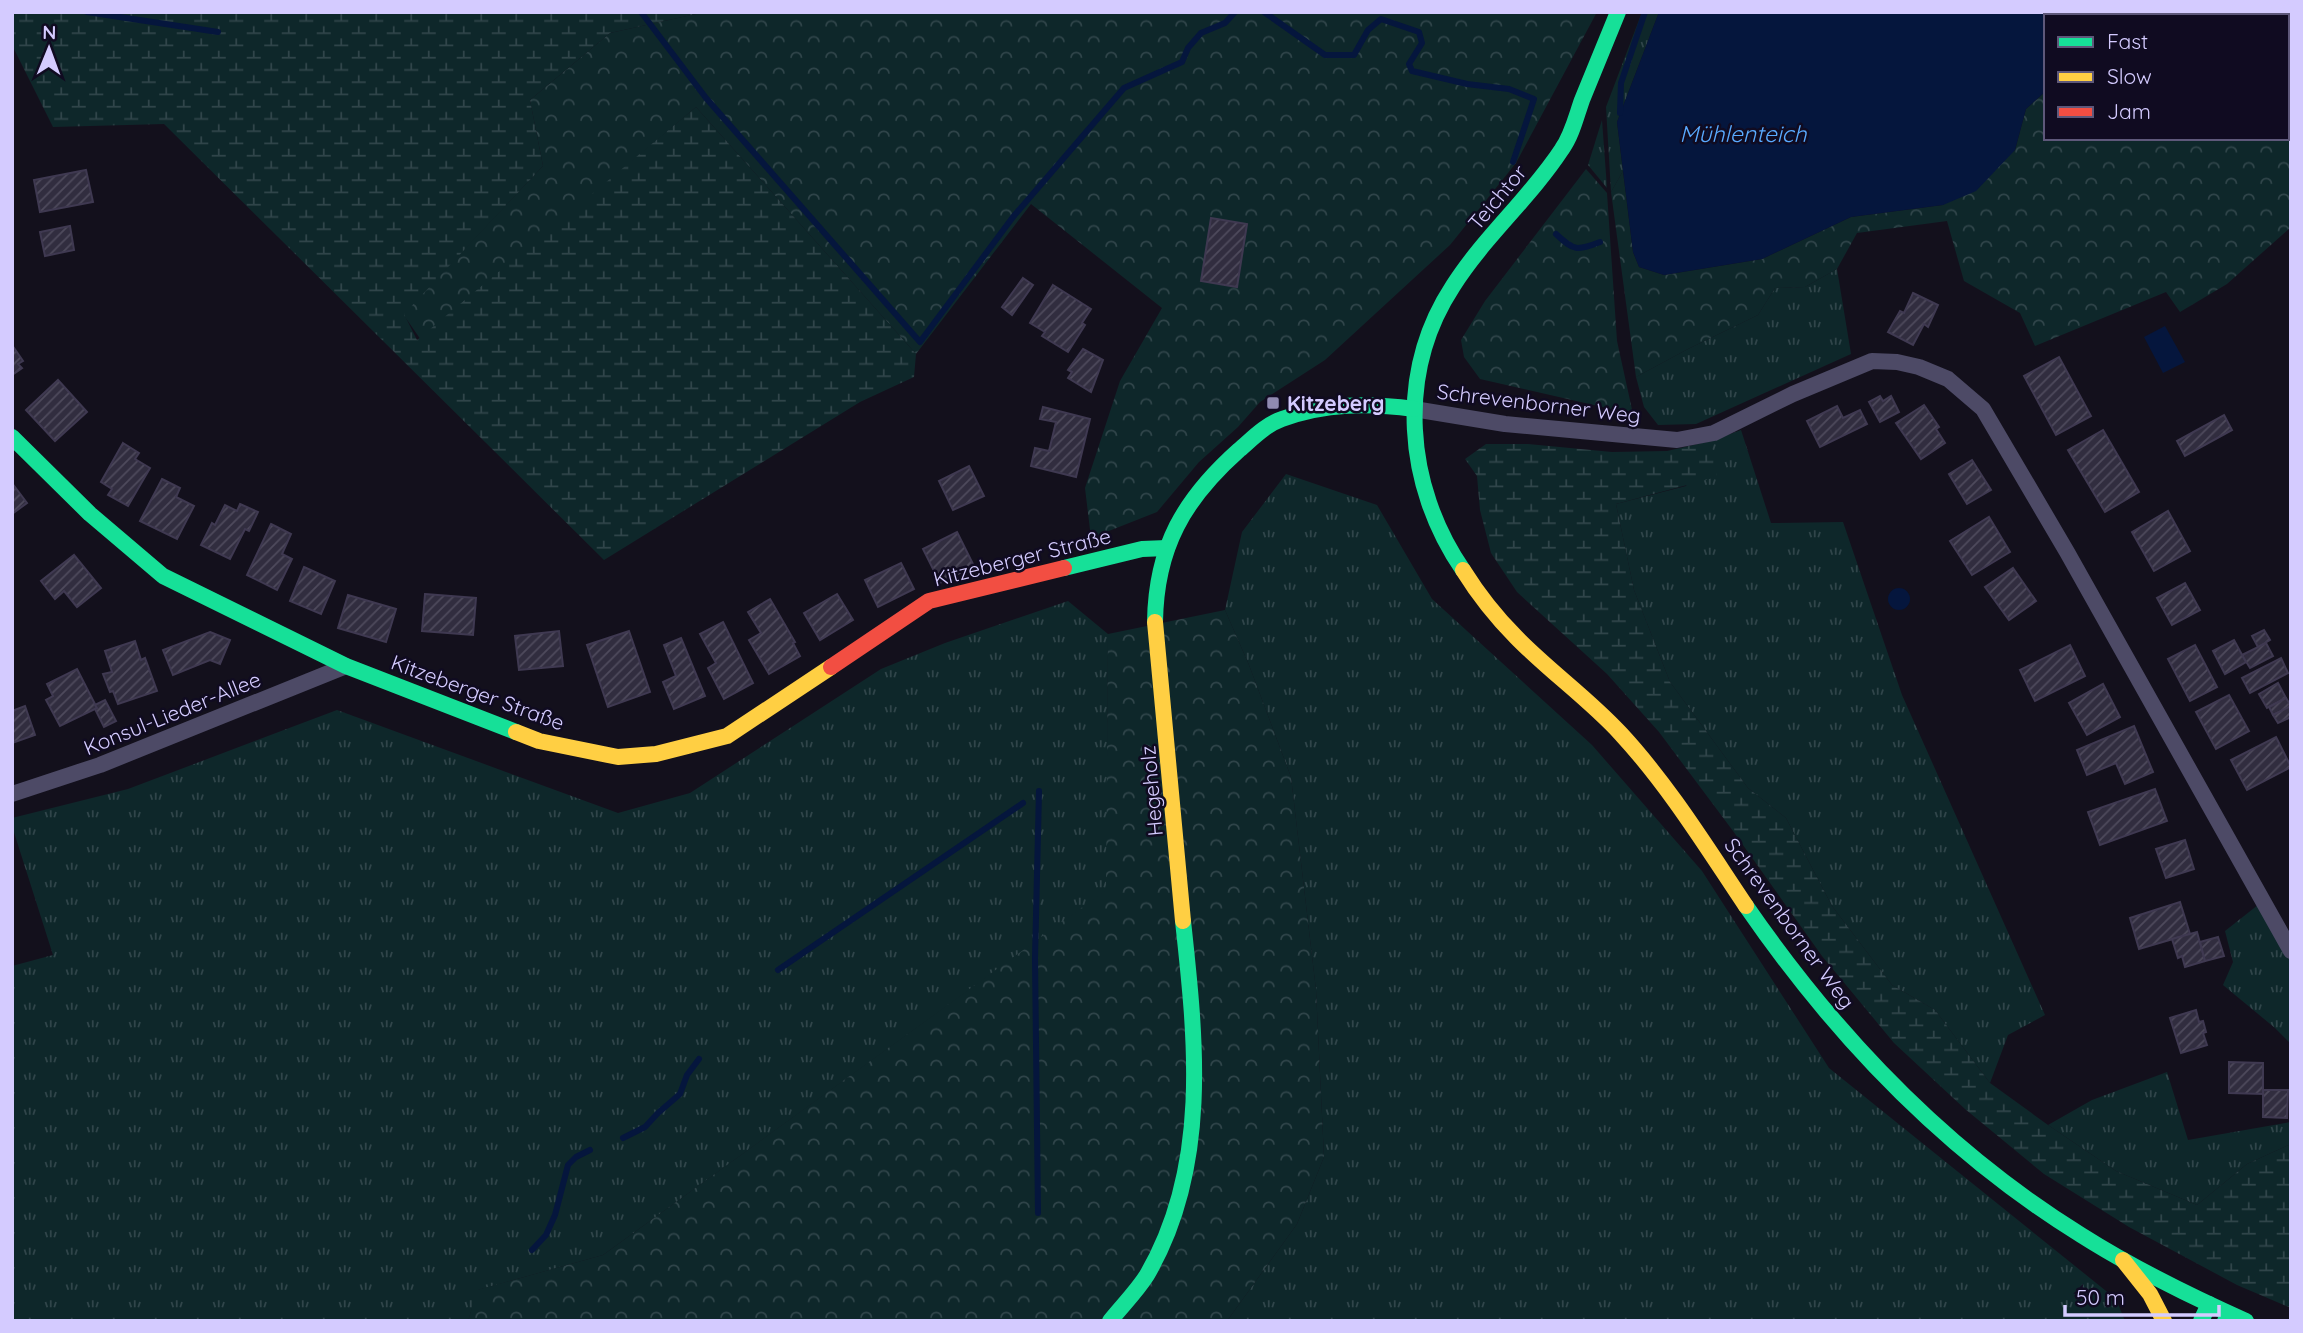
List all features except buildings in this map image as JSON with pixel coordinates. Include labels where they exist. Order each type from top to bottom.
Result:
[{"type":"main road","name":"Teichtor","points":[[1415,409],[1425,341],[1442,302],[1473,257],[1531,191],[1566,144],[1618,12]]},
{"type":"main road","name":"Hegeholz","points":[[1110,1321],[1126,1305],[1148,1272],[1168,1234],[1184,1189],[1193,1133],[1195,1071],[1192,1011],[1169,752],[1154,642],[1157,589],[1167,548],[1192,500],[1209,477],[1252,439],[1280,419],[1366,404],[1415,409]]},
{"type":"main road","name":"Schrevenborner Weg","points":[[1415,409],[1415,461],[1421,488],[1430,516],[1450,554],[1491,611],[1521,642],[1599,711],[1632,747],[1678,804],[1802,982],[1874,1065],[1933,1123],[1975,1158],[2074,1230],[2123,1260],[2209,1304],[2227,1317],[2246,1321]]},
{"type":"main road","name":"Kitzeberger Straße","points":[[12,437],[90,514],[163,576],[346,666],[539,741],[618,757],[656,754],[727,736],[929,601],[1128,552],[1167,548]]},
{"type":"main road","points":[[2123,1260],[2150,1294],[2164,1321]]},
{"type":"main road","points":[[2201,1321],[2209,1304]]},
{"type":"street","name":"Schrevenborner Weg","points":[[1415,409],[1505,424],[1677,440],[1714,433],[1793,394],[1872,361],[1897,362],[1919,367],[1948,379],[1983,409],[2067,552],[2291,951]]},
{"type":"street","name":"Konsul-Lieder-Allee","points":[[12,794],[100,765],[346,666]]},
{"type":"green space","points":[[12,12],[705,12],[610,33],[530,100],[543,166],[404,314],[417,340],[696,107],[916,354],[914,377],[860,402],[604,560],[164,124],[53,127],[12,45]]},
{"type":"green space","points":[[705,12],[1597,12],[1516,163],[1450,245],[1325,360],[1260,402],[1238,427],[1199,462],[1157,512],[1091,538],[1085,488],[1120,381],[1162,308],[1031,204],[916,354],[696,107],[421,340],[403,314],[543,166],[530,100],[610,33]]},
{"type":"green space","points":[[1642,12],[1659,12],[1617,122],[1623,171],[1611,192],[1606,107]]},
{"type":"green space","points":[[2131,12],[2291,12],[2291,15],[2129,14]]},
{"type":"green space","points":[[2289,16],[2291,227],[2227,284],[2180,312],[2166,292],[2035,346],[2020,313],[1964,281],[1947,221],[1857,233],[1837,269],[1805,287],[1775,288],[1758,315],[1636,377],[1611,192],[1623,171],[1633,252],[1639,267],[1664,275],[1762,259],[1851,217],[1943,205],[2015,150],[2026,109],[2044,93],[2044,140],[2289,140]]},
{"type":"green space","points":[[1602,120],[1607,188],[1588,165]]},
{"type":"green space","points":[[1586,169],[1607,193],[1617,341],[1633,414],[1480,379],[1464,357],[1461,340],[1485,301]]},
{"type":"green space","points":[[1837,269],[1851,354],[1696,424],[1658,425],[1644,407],[1636,377],[1758,315],[1775,288],[1805,287]]},
{"type":"green space","points":[[1741,430],[1771,523],[1843,522],[1902,695],[2045,1015],[2008,1035],[1990,1083],[1935,1010],[1892,985],[1832,906],[1786,818],[1748,788],[1670,682],[1634,590],[1616,504],[1686,486],[1711,441]]},
{"type":"green space","points":[[1711,441],[1717,477],[1616,504],[1634,590],[1670,682],[1748,788],[1786,818],[1832,906],[1892,985],[1935,1010],[1990,1083],[2116,1171],[2197,1205],[2247,1164],[2291,1144],[2291,1308],[2237,1285],[2129,1227],[2044,1174],[1965,1109],[1894,1043],[1822,956],[1659,732],[1607,674],[1517,592],[1491,553],[1480,510],[1477,476],[1465,459],[1486,444],[1528,444],[1612,452],[1667,451]]},
{"type":"green space","points":[[1286,474],[1377,505],[1432,599],[1592,745],[1702,871],[1829,1068],[2116,1299],[2125,1321],[1227,1321],[1297,1224],[1324,1157],[1316,990],[1291,777],[1249,665],[1225,610],[1242,532]]},
{"type":"green space","points":[[1068,601],[1108,634],[1107,890],[603,1255],[478,1290],[468,1321],[12,1319],[12,966],[53,955],[12,826],[12,818],[128,789],[337,710],[618,813],[690,793],[881,669],[945,643]]},
{"type":"green space","points":[[1225,610],[1249,665],[1291,777],[1316,990],[1324,1157],[1297,1224],[1227,1321],[468,1321],[477,1290],[603,1255],[1106,890],[1108,634]]},
{"type":"green space","points":[[2263,901],[2291,951],[2291,1044],[2223,985],[2233,962],[2225,931]]},
{"type":"green space","points":[[2167,1072],[2188,1140],[2291,1122],[2291,1144],[2247,1164],[2197,1205],[2116,1171],[2048,1125],[2092,1100]]},
{"type":"water","name":"Mühlenteich","points":[[1659,12],[2131,12],[2044,14],[2044,93],[2026,109],[2015,150],[1976,191],[1943,205],[1851,217],[1762,259],[1664,275],[1639,267],[1633,252],[1617,122]]},
{"type":"water","points":[[2165,326],[2185,362],[2163,373],[2144,337]]},
{"type":"water","points":[[1899,588],[1907,591],[1910,599],[1907,607],[1899,610],[1891,607],[1888,599],[1891,591]]},
{"type":"waterway","points":[[87,12],[218,32]]},
{"type":"waterway","points":[[641,12],[706,98],[920,342],[1013,217],[1124,88],[1182,62],[1188,48],[1201,33],[1225,23],[1235,12]]},
{"type":"waterway","points":[[1264,12],[1325,55],[1354,55],[1368,30],[1381,19],[1419,32],[1422,43],[1409,64],[1412,71],[1467,84],[1509,89],[1534,99],[1513,162]]},
{"type":"waterway","points":[[1620,113],[1621,83],[1645,12]]},
{"type":"waterway","points":[[1556,234],[1576,248],[1600,242]]},
{"type":"waterway","points":[[1038,1213],[1035,958],[1039,791]]},
{"type":"waterway","points":[[778,970],[1023,803]]},
{"type":"waterway","points":[[623,1138],[645,1127],[680,1094],[687,1075],[699,1059]]},
{"type":"waterway","points":[[532,1250],[546,1235],[555,1215],[568,1165],[576,1157],[590,1150]]},
{"type":"traffic: fast","points":[[1463,570],[1444,537],[1429,502],[1419,466],[1415,429],[1416,392],[1422,355],[1435,320],[1465,268],[1536,184],[1565,144],[1618,12]]},
{"type":"traffic: fast","points":[[1155,622],[1161,570],[1177,526],[1203,487],[1259,433],[1282,419],[1331,407],[1364,405],[1414,409]]},
{"type":"traffic: fast","points":[[12,437],[90,514],[163,576],[346,666],[516,732]]},
{"type":"traffic: fast","points":[[1064,568],[1142,549],[1167,548]]},
{"type":"traffic: fast","points":[[1746,906],[1780,954],[1856,1045],[1897,1088],[1985,1167],[2032,1202],[2101,1247],[2162,1281],[2246,1321]]},
{"type":"traffic: fast","points":[[1110,1321],[1147,1275],[1167,1234],[1181,1191],[1190,1147],[1194,1057],[1183,921]]},
{"type":"traffic: fast","points":[[2201,1321],[2209,1304]]},
{"type":"traffic: fast","points":[[2225,1321],[2229,1314]]},
{"type":"traffic: slow","points":[[1463,570],[1509,629],[1609,721],[1639,754],[1687,818],[1746,906]]},
{"type":"traffic: slow","points":[[1155,622],[1183,921]]},
{"type":"traffic: slow","points":[[516,732],[539,741],[618,757],[656,754],[727,736],[831,667]]},
{"type":"traffic: slow","points":[[2123,1260],[2150,1294],[2164,1321]]},
{"type":"traffic: jam","points":[[831,667],[929,601],[1064,568]]},
{"type":"place","name":"Kitzeberg","points":[[1273,403]]}]
